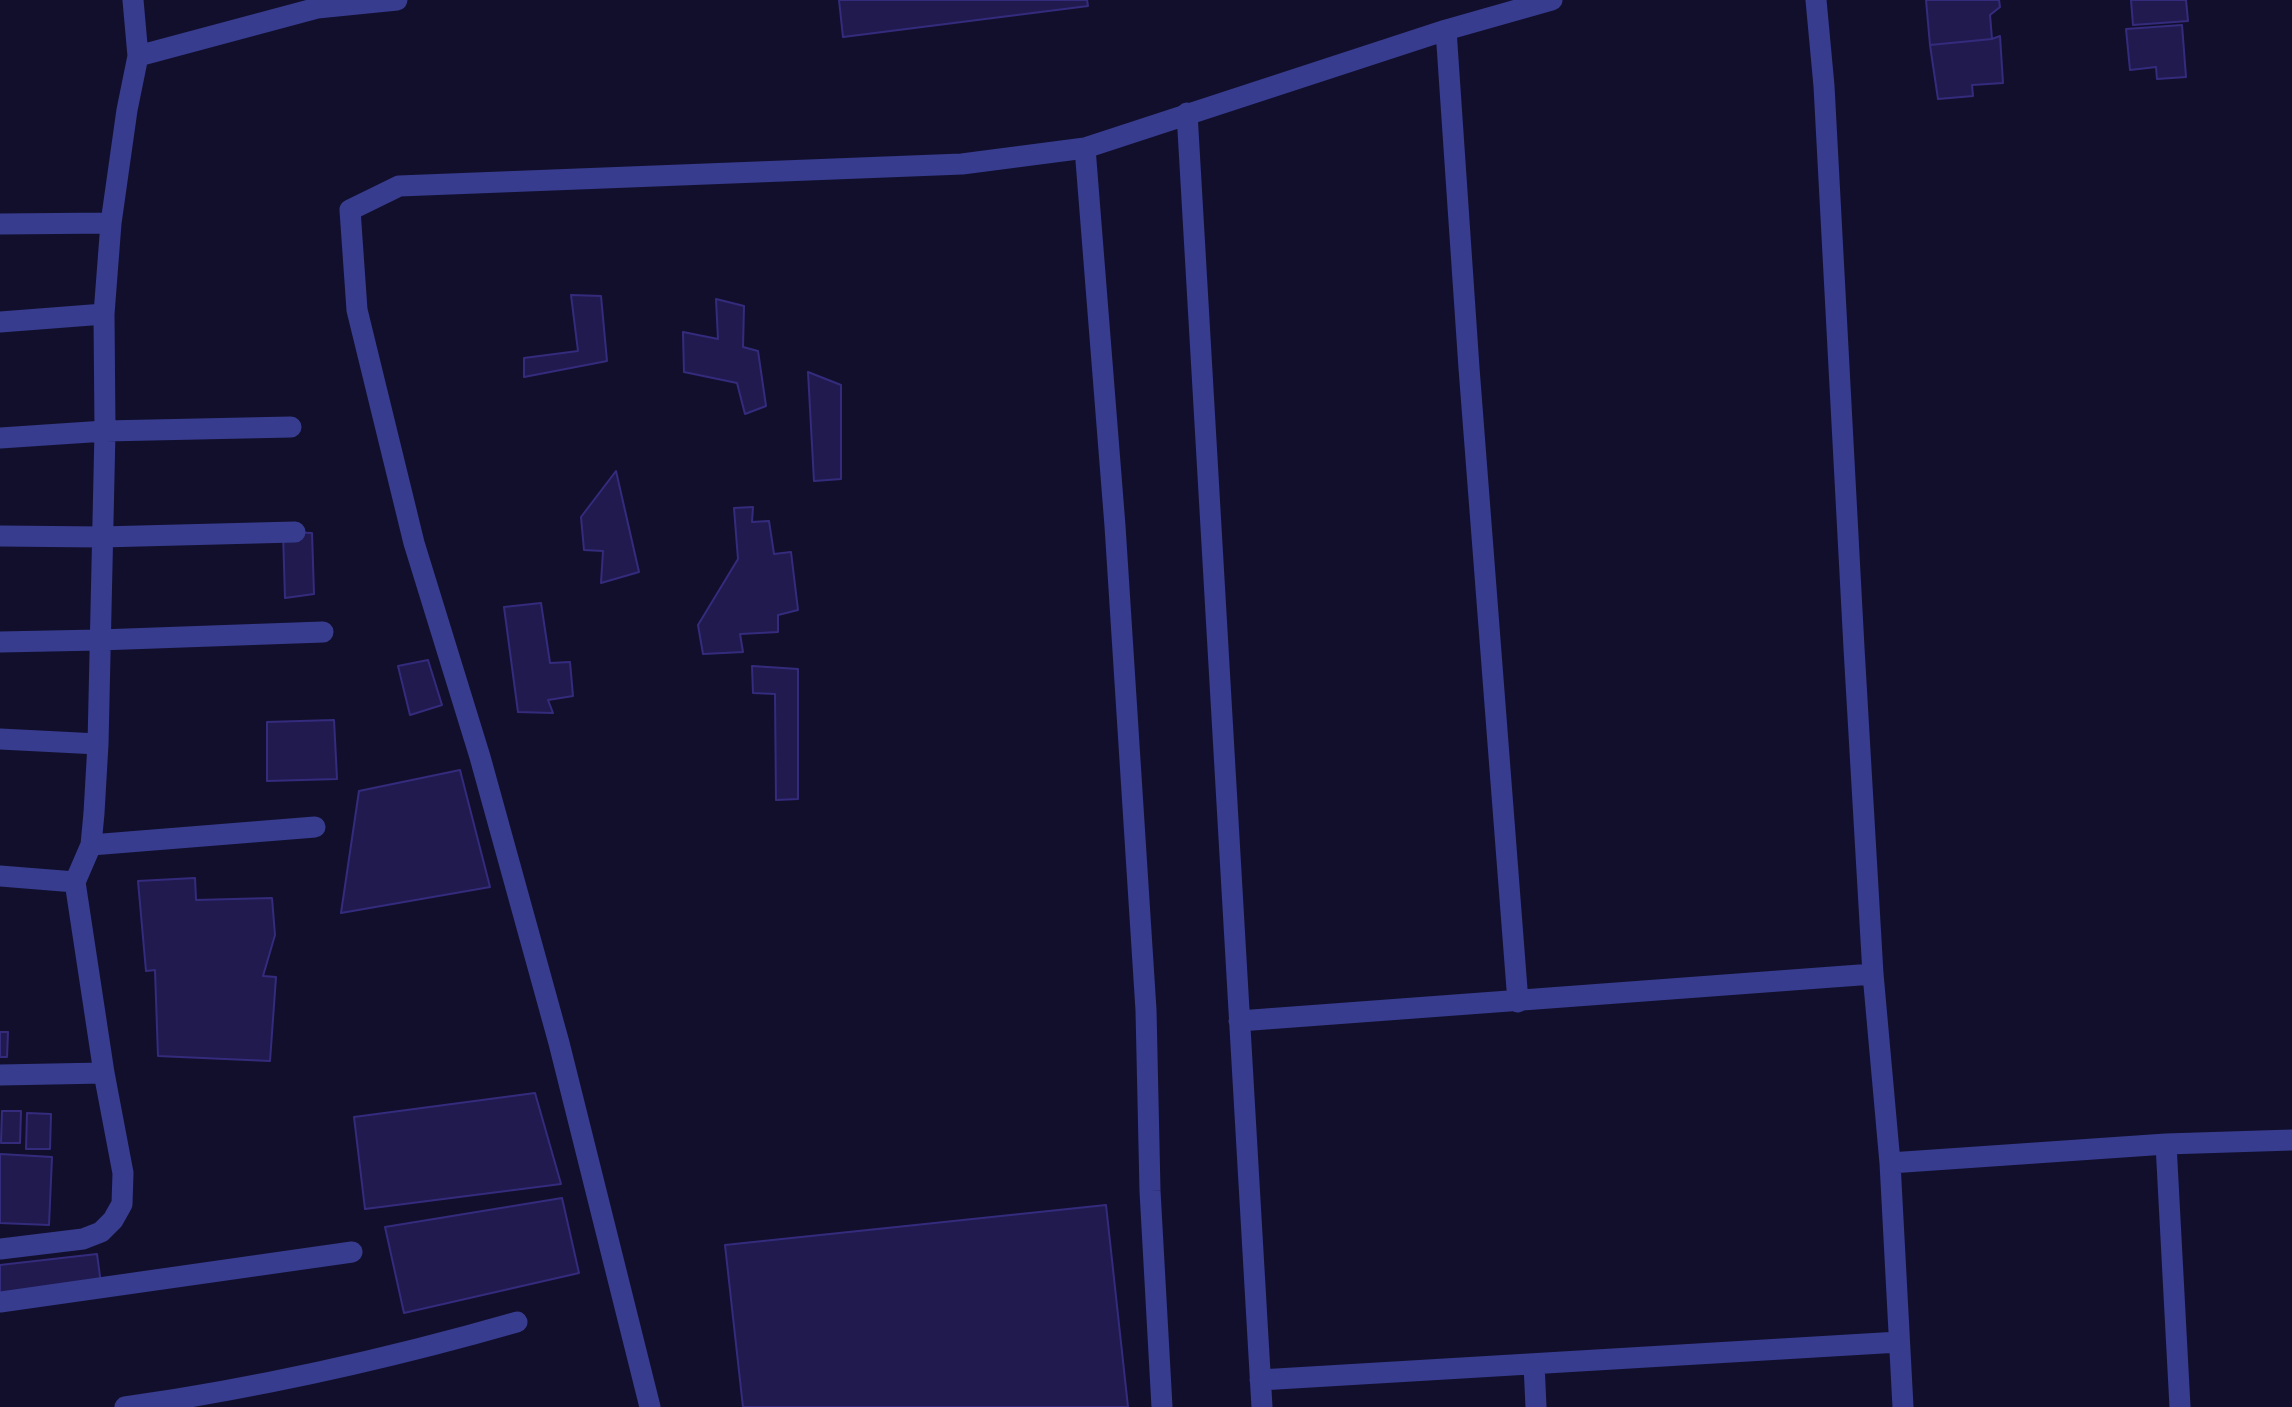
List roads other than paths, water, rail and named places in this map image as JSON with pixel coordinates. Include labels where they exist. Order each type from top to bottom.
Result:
[{"type":"street","points":[[0,1249],[83,1239],[101,1232],[113,1220],[122,1204],[123,1173],[104,1073],[75,882],[91,845],[98,744],[105,431],[104,314],[111,223],[127,110],[138,56],[133,0]]},
{"type":"street","points":[[138,56],[319,4],[397,0]]},
{"type":"street","points":[[650,1407],[555,1030],[480,757],[414,542],[357,310],[350,210],[399,186],[962,164],[1085,148],[1446,30],[1552,0]]},
{"type":"street","points":[[1816,0],[1824,86],[1873,974],[1890,1163],[1903,1407]]},
{"type":"street","points":[[1446,30],[1518,1002]]},
{"type":"street","points":[[1187,113],[1262,1407]]},
{"type":"street","points":[[1085,148],[1115,526],[1146,1010],[1150,1191],[1162,1407]]},
{"type":"street","points":[[0,224],[111,223]]},
{"type":"street","points":[[0,322],[104,314]]},
{"type":"street","points":[[0,438],[105,431],[291,427]]},
{"type":"street","points":[[0,536],[101,537],[295,532]]},
{"type":"street","points":[[0,642],[323,632]]},
{"type":"street","points":[[0,739],[98,744]]},
{"type":"street","points":[[91,845],[315,827]]},
{"type":"street","points":[[0,876],[75,882]]},
{"type":"street","points":[[1239,1021],[1873,974]]},
{"type":"street","points":[[0,1075],[104,1073]]},
{"type":"street","points":[[1890,1163],[2166,1144],[2292,1140]]},
{"type":"street","points":[[2166,1144],[2180,1407]]},
{"type":"street","points":[[0,1302],[352,1252]]},
{"type":"street","points":[[125,1407],[211,1395],[341,1368],[426,1348],[517,1322]]},
{"type":"street","points":[[1260,1380],[1899,1342]]},
{"type":"street","points":[[1534,1364],[1536,1407]]}]
